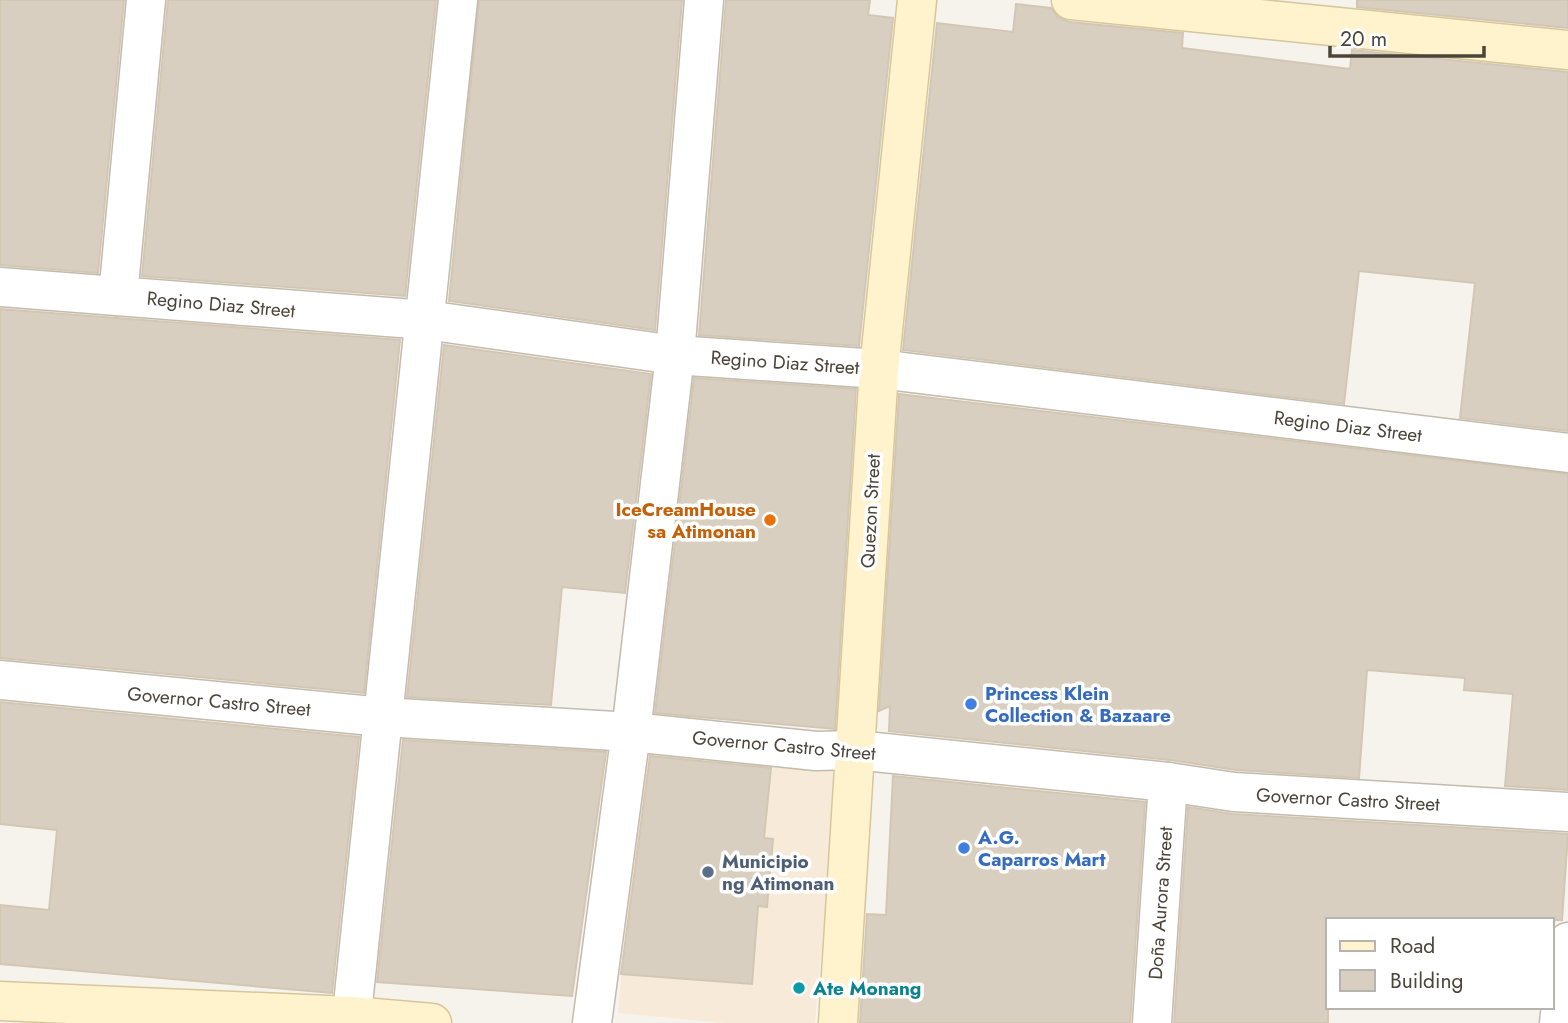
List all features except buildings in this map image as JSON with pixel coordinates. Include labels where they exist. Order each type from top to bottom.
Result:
[{"type":"street","points":[[118,296],[146,0]]},
{"type":"street","points":[[351,1020],[458,0]]},
{"type":"street","points":[[592,1023],[631,732],[675,355],[704,0]]},
{"type":"street","name":"Quezon Street","points":[[838,1023],[878,369],[917,0]]},
{"type":"street","points":[[1071,0],[1568,50]]},
{"type":"street","name":"Regino Diaz Street","points":[[0,288],[426,320],[675,355],[878,369],[1568,453]]},
{"type":"street","name":"Governor Castro Street","points":[[0,680],[383,717],[631,732],[816,751],[855,750],[1168,782],[1234,792],[1568,812]]},
{"type":"street","name":"Doña Aurora Street","points":[[1152,1023],[1168,782]]},
{"type":"street","points":[[1559,1023],[1568,942]]},
{"type":"street","points":[[0,1001],[432,1023]]},
{"type":"shaded area","points":[[642,750],[838,769],[815,1023],[725,1023],[618,1013]]},
{"type":"place","name":"IceCreamHouse sa Atimonan","points":[[770,520]]},
{"type":"place","name":"Princess Klein Collection & Bazaare","points":[[971,704]]},
{"type":"place","name":"A.G. Caparros Mart","points":[[964,848]]},
{"type":"place","name":"Municipio ng Atimonan","points":[[708,872]]},
{"type":"place","name":"Ate Monang","points":[[799,988]]}]
